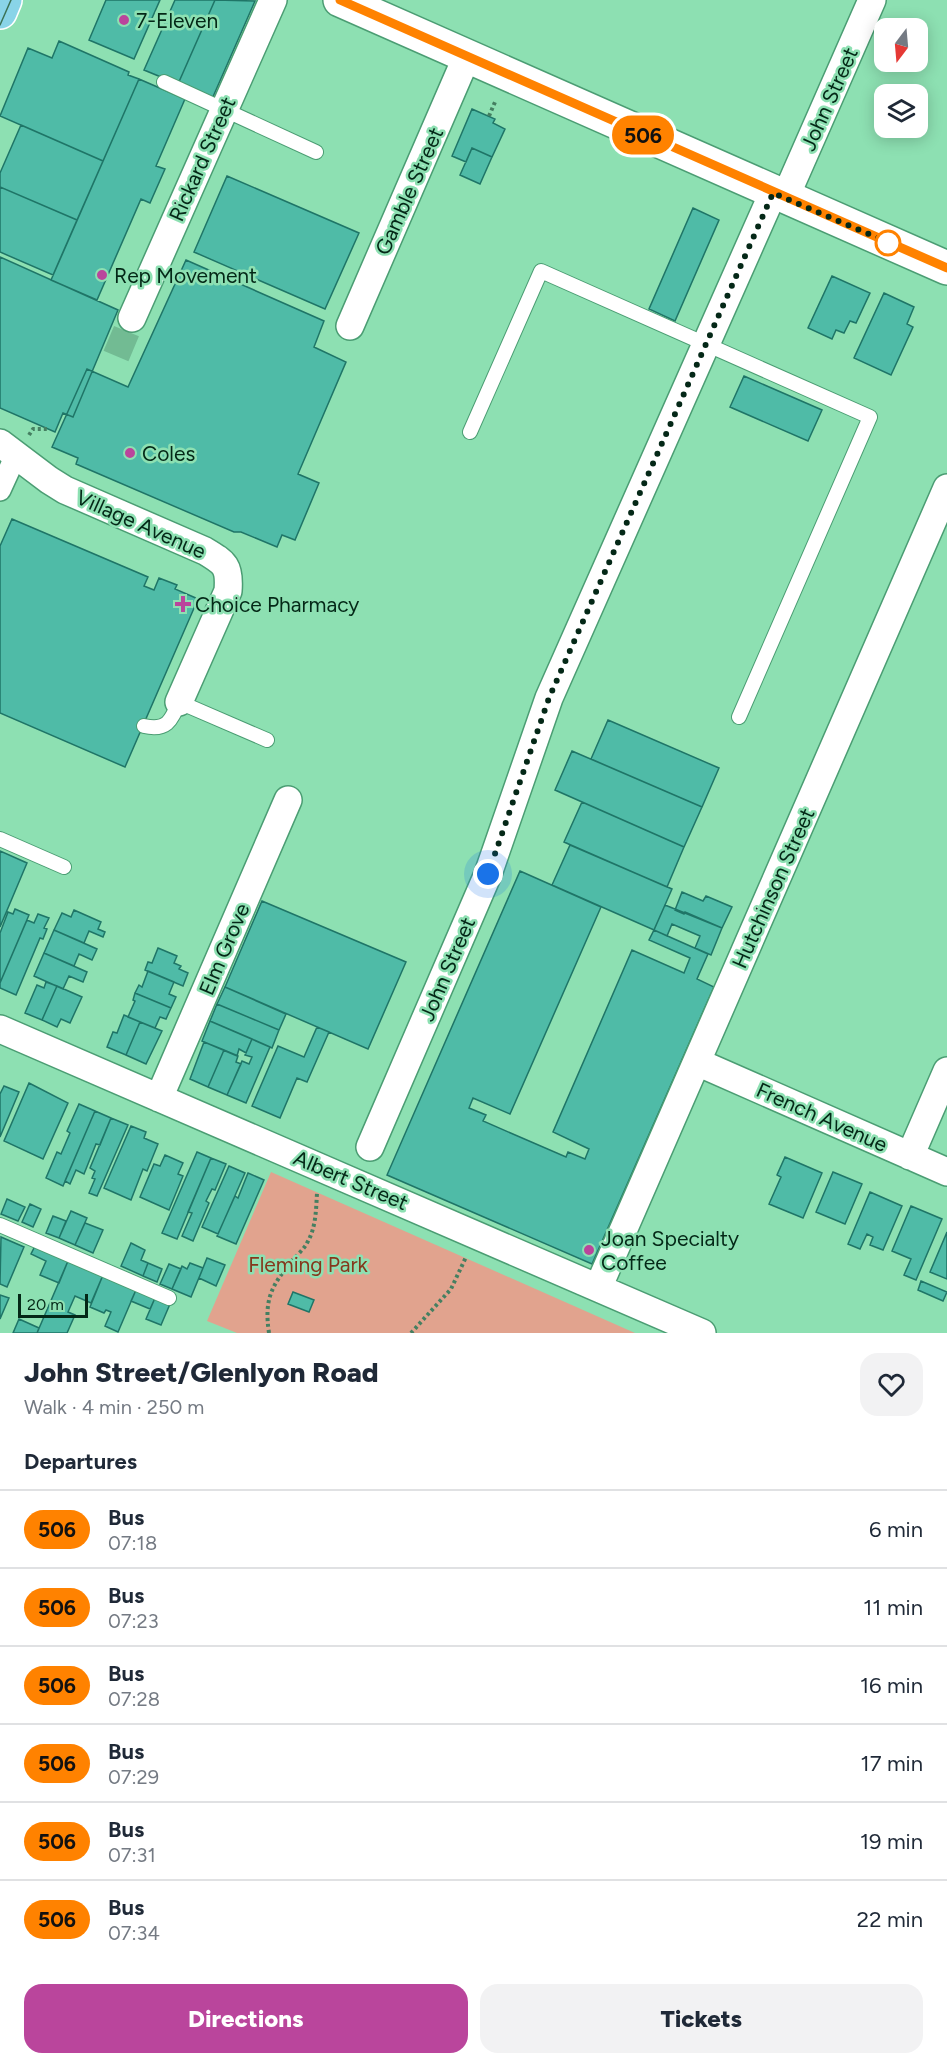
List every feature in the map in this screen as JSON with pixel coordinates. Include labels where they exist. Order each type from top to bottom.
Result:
[{"type":"main road","points":[[0,12],[5,0]]},
{"type":"street","name":"Rickard Street","points":[[132,318],[273,0]]},
{"type":"street","points":[[340,0],[947,268]]},
{"type":"street","name":"John Street","points":[[355,1182],[488,874],[549,698],[706,345],[872,0]]},
{"type":"street","name":"Gamble Street","points":[[350,326],[467,56]]},
{"type":"street","points":[[0,490],[8,449]]},
{"type":"street","name":"Village Avenue","points":[[8,449],[64,490],[205,551],[222,561],[230,574],[228,591],[179,702]]},
{"type":"street","name":"Hutchinson Street","points":[[598,1288],[947,488]]},
{"type":"street","name":"Elm Grove","points":[[159,1098],[288,800]]},
{"type":"street","name":"Albert Street","points":[[0,1029],[702,1333]]},
{"type":"street","name":"French Avenue","points":[[697,1062],[947,1172]]},
{"type":"street","points":[[910,1156],[947,1071]]},
{"type":"lane","points":[[164,82],[316,152]]},
{"type":"lane","points":[[470,432],[541,271],[870,417],[740,717]]},
{"type":"lane","points":[[144,726],[154,729],[166,726],[179,702],[267,740]]},
{"type":"lane","points":[[0,840],[64,867]]},
{"type":"lane","points":[[0,1225],[169,1298]]},
{"type":"path","points":[[489,116],[495,102]]},
{"type":"path","points":[[269,1333],[266,1315],[269,1295],[278,1277],[307,1243],[316,1217],[317,1187],[324,1169]]},
{"type":"path","points":[[411,1333],[451,1289],[477,1235]]},
{"type":"green space","name":"Fleming Park","points":[[271,1172],[635,1333],[237,1333],[207,1321]]},
{"type":"building","name":"7-Eleven","points":[[106,0],[160,0],[134,59],[89,40]]},
{"type":"building","points":[[175,0],[215,0],[178,84],[144,70]]},
{"type":"building","points":[[215,0],[255,1],[212,99],[178,84]]},
{"type":"building","points":[[59,41],[129,72],[128,75],[139,79],[103,161],[0,116],[28,48],[52,58]]},
{"type":"building","points":[[139,79],[185,99],[156,166],[165,169],[150,203],[141,199],[97,300],[51,280]]},
{"type":"building","points":[[472,109],[495,119],[493,123],[505,129],[492,157],[472,148],[466,162],[452,156]]},
{"type":"building","points":[[21,125],[103,161],[77,220],[0,187],[0,173]]},
{"type":"building","points":[[472,148],[492,157],[480,184],[460,175]]},
{"type":"building","points":[[227,176],[359,233],[325,309],[194,252]]},
{"type":"building","points":[[0,187],[77,220],[53,275],[0,252]]},
{"type":"building","points":[[693,208],[719,220],[675,321],[649,309]]},
{"type":"building","points":[[0,257],[118,310],[73,417],[63,413],[55,432],[0,408]]},
{"type":"building","points":[[186,260],[324,321],[314,347],[346,362],[298,474],[319,483],[295,540],[282,535],[277,547],[241,532],[234,532],[76,464],[78,458],[52,447],[87,369],[128,387]]},
{"type":"building","points":[[832,276],[870,293],[856,323],[850,321],[844,333],[836,330],[832,339],[808,328]]},
{"type":"building","points":[[884,293],[914,307],[907,324],[913,327],[891,375],[854,358]]},
{"type":"building","points":[[744,376],[822,410],[808,441],[730,407]]},
{"type":"building","points":[[12,519],[148,577],[144,586],[154,590],[159,578],[177,585],[175,589],[198,599],[125,767],[0,713],[0,546]]},
{"type":"building","points":[[608,720],[719,768],[702,807],[591,759]]},
{"type":"building","points":[[572,751],[702,807],[684,847],[555,790]]},
{"type":"building","points":[[582,802],[684,847],[667,887],[564,842]]},
{"type":"building","points":[[570,845],[672,889],[654,930],[552,885]]},
{"type":"building","points":[[0,851],[27,863],[0,927]]},
{"type":"building","points":[[520,871],[601,907],[510,1114],[473,1098],[469,1108],[486,1115],[483,1121],[566,1157],[568,1152],[585,1159],[589,1149],[553,1132],[632,950],[684,973],[690,958],[649,940],[654,930],[708,954],[697,979],[714,987],[592,1264],[387,1175]]},
{"type":"building","points":[[682,892],[703,901],[706,896],[732,907],[722,928],[675,910]]},
{"type":"building","points":[[262,901],[406,962],[368,1049],[225,987]]},
{"type":"building","points":[[665,905],[722,928],[711,955],[695,948],[700,936],[672,924],[667,936],[654,930]]},
{"type":"building","points":[[15,909],[29,915],[0,983],[0,933],[8,912],[13,914]]},
{"type":"building","points":[[74,910],[101,922],[98,929],[105,932],[103,937],[89,931],[84,943],[54,930],[62,913],[71,917]]},
{"type":"building","points":[[38,914],[49,918],[44,928],[47,929],[43,939],[40,938],[16,995],[0,988],[0,983],[27,920],[34,923]]},
{"type":"building","points":[[54,930],[97,949],[92,960],[79,954],[74,966],[44,953]]},
{"type":"building","points":[[158,948],[177,956],[174,963],[181,966],[179,969],[188,973],[183,986],[145,970],[148,962],[152,963]]},
{"type":"building","points":[[44,953],[87,972],[83,982],[69,976],[63,989],[34,976]]},
{"type":"building","points":[[148,971],[174,982],[169,994],[176,997],[171,1008],[135,993],[139,985],[142,987]]},
{"type":"building","points":[[46,982],[57,986],[42,1020],[25,1013],[37,985],[44,988]]},
{"type":"building","points":[[57,986],[82,997],[70,1023],[61,1019],[57,1027],[42,1020]]},
{"type":"building","points":[[225,987],[286,1014],[279,1030],[217,1004]]},
{"type":"building","points":[[135,993],[171,1008],[166,1019],[160,1017],[155,1028],[128,1017],[135,1001],[133,1000]]},
{"type":"building","points":[[217,1004],[279,1030],[272,1048],[210,1021]]},
{"type":"building","points":[[124,1015],[140,1022],[126,1055],[107,1047],[113,1032],[117,1033]]},
{"type":"building","points":[[210,1021],[252,1039],[246,1053],[239,1049],[237,1056],[202,1041]]},
{"type":"building","points":[[140,1022],[162,1031],[146,1064],[126,1055]]},
{"type":"building","points":[[317,1027],[329,1032],[307,1082],[297,1078],[280,1118],[252,1106],[278,1046],[304,1057]]},
{"type":"building","points":[[252,1039],[270,1047],[246,1103],[227,1095],[242,1061],[249,1064],[252,1057],[245,1055]]},
{"type":"building","points":[[204,1042],[224,1050],[208,1087],[190,1079]]},
{"type":"building","points":[[224,1050],[238,1056],[236,1062],[241,1064],[227,1095],[208,1087]]},
{"type":"building","points":[[29,1083],[68,1103],[43,1159],[4,1141]]},
{"type":"building","points":[[4,1086],[19,1092],[0,1137],[0,1094]]},
{"type":"building","points":[[79,1104],[95,1111],[63,1186],[46,1178],[57,1152],[61,1154],[70,1133],[67,1131]]},
{"type":"building","points":[[95,1111],[111,1118],[100,1145],[96,1144],[84,1174],[76,1170],[70,1184],[65,1181]]},
{"type":"building","points":[[111,1118],[128,1125],[97,1196],[89,1193],[95,1179],[92,1178],[95,1171],[90,1168]]},
{"type":"building","points":[[131,1126],[146,1132],[144,1138],[158,1144],[147,1171],[143,1169],[131,1200],[104,1188]]},
{"type":"building","points":[[197,1152],[211,1158],[177,1239],[162,1233]]},
{"type":"building","points":[[165,1155],[183,1163],[178,1174],[183,1176],[169,1210],[140,1197],[154,1164],[160,1166]]},
{"type":"building","points":[[785,1157],[822,1173],[803,1218],[769,1204],[781,1177],[777,1175]]},
{"type":"building","points":[[211,1158],[226,1164],[215,1190],[212,1189],[206,1201],[209,1203],[193,1241],[182,1236],[192,1213],[188,1212]]},
{"type":"building","points":[[229,1166],[245,1173],[218,1234],[202,1227]]},
{"type":"building","points":[[833,1172],[862,1184],[845,1224],[816,1212]]},
{"type":"building","points":[[248,1173],[264,1180],[236,1244],[217,1236],[235,1196],[238,1198]]},
{"type":"building","points":[[870,1192],[902,1206],[883,1250],[870,1245],[873,1237],[867,1234],[860,1249],[848,1244]]},
{"type":"building","points":[[7,1199],[25,1207],[18,1221],[1,1214]]},
{"type":"building","points":[[30,1204],[41,1209],[33,1227],[22,1222]]},
{"type":"building","points":[[911,1206],[942,1219],[916,1280],[904,1275],[911,1259],[892,1251]]},
{"type":"building","points":[[71,1211],[87,1218],[75,1245],[59,1238]]},
{"type":"building","points":[[53,1216],[66,1221],[59,1238],[46,1233]]},
{"type":"building","points":[[85,1223],[103,1230],[93,1253],[75,1245]]},
{"type":"building","points":[[947,1232],[947,1279],[930,1272]]},
{"type":"building","points":[[1,1237],[24,1247],[7,1287],[0,1284]]},
{"type":"building","points":[[131,1243],[145,1250],[141,1260],[148,1263],[143,1276],[121,1266]]},
{"type":"building","points":[[35,1246],[68,1261],[59,1283],[40,1275],[46,1261],[31,1254]]},
{"type":"building","points":[[207,1258],[225,1265],[216,1286],[199,1278]]},
{"type":"building","points":[[68,1261],[103,1275],[91,1303],[75,1296],[68,1312],[75,1315],[67,1333],[37,1333]]},
{"type":"building","points":[[148,1263],[162,1269],[157,1282],[143,1276]]},
{"type":"building","points":[[190,1263],[203,1268],[191,1297],[172,1289],[182,1266],[187,1269]]},
{"type":"building","points":[[169,1264],[181,1269],[172,1289],[160,1284]]},
{"type":"building","points":[[103,1275],[136,1290],[118,1332],[105,1326],[111,1312],[106,1310],[104,1313],[90,1307]]},
{"type":"building","points":[[921,1281],[947,1292],[943,1301],[918,1290]]},
{"type":"building","points":[[136,1290],[155,1298],[150,1309],[131,1301]]},
{"type":"building","points":[[293,1292],[314,1300],[309,1312],[288,1304]]},
{"type":"building","points":[[0,1295],[9,1298],[0,1319]]},
{"type":"building","points":[[155,1298],[170,1304],[161,1325],[146,1319]]},
{"type":"building","points":[[19,1319],[39,1328],[37,1333],[13,1333]]},
{"type":"tunnel","points":[[116,356],[132,318]]},
{"type":"tram line","points":[[0,25],[11,0]]},
{"type":"bus line","name":"506","points":[[340,0],[947,268]]},
{"type":"place","name":"7-Eleven","points":[[124,20]]},
{"type":"place","name":"Rep Movement","points":[[102,275]]},
{"type":"place","name":"Coles","points":[[130,453]]},
{"type":"place","name":"Choice Pharmacy","points":[[183,604]]},
{"type":"place","name":"Joan Specialty Coffee","points":[[589,1250]]},
{"type":"route","points":[[488,874],[549,698],[773,193],[892,244],[888,243]]}]
